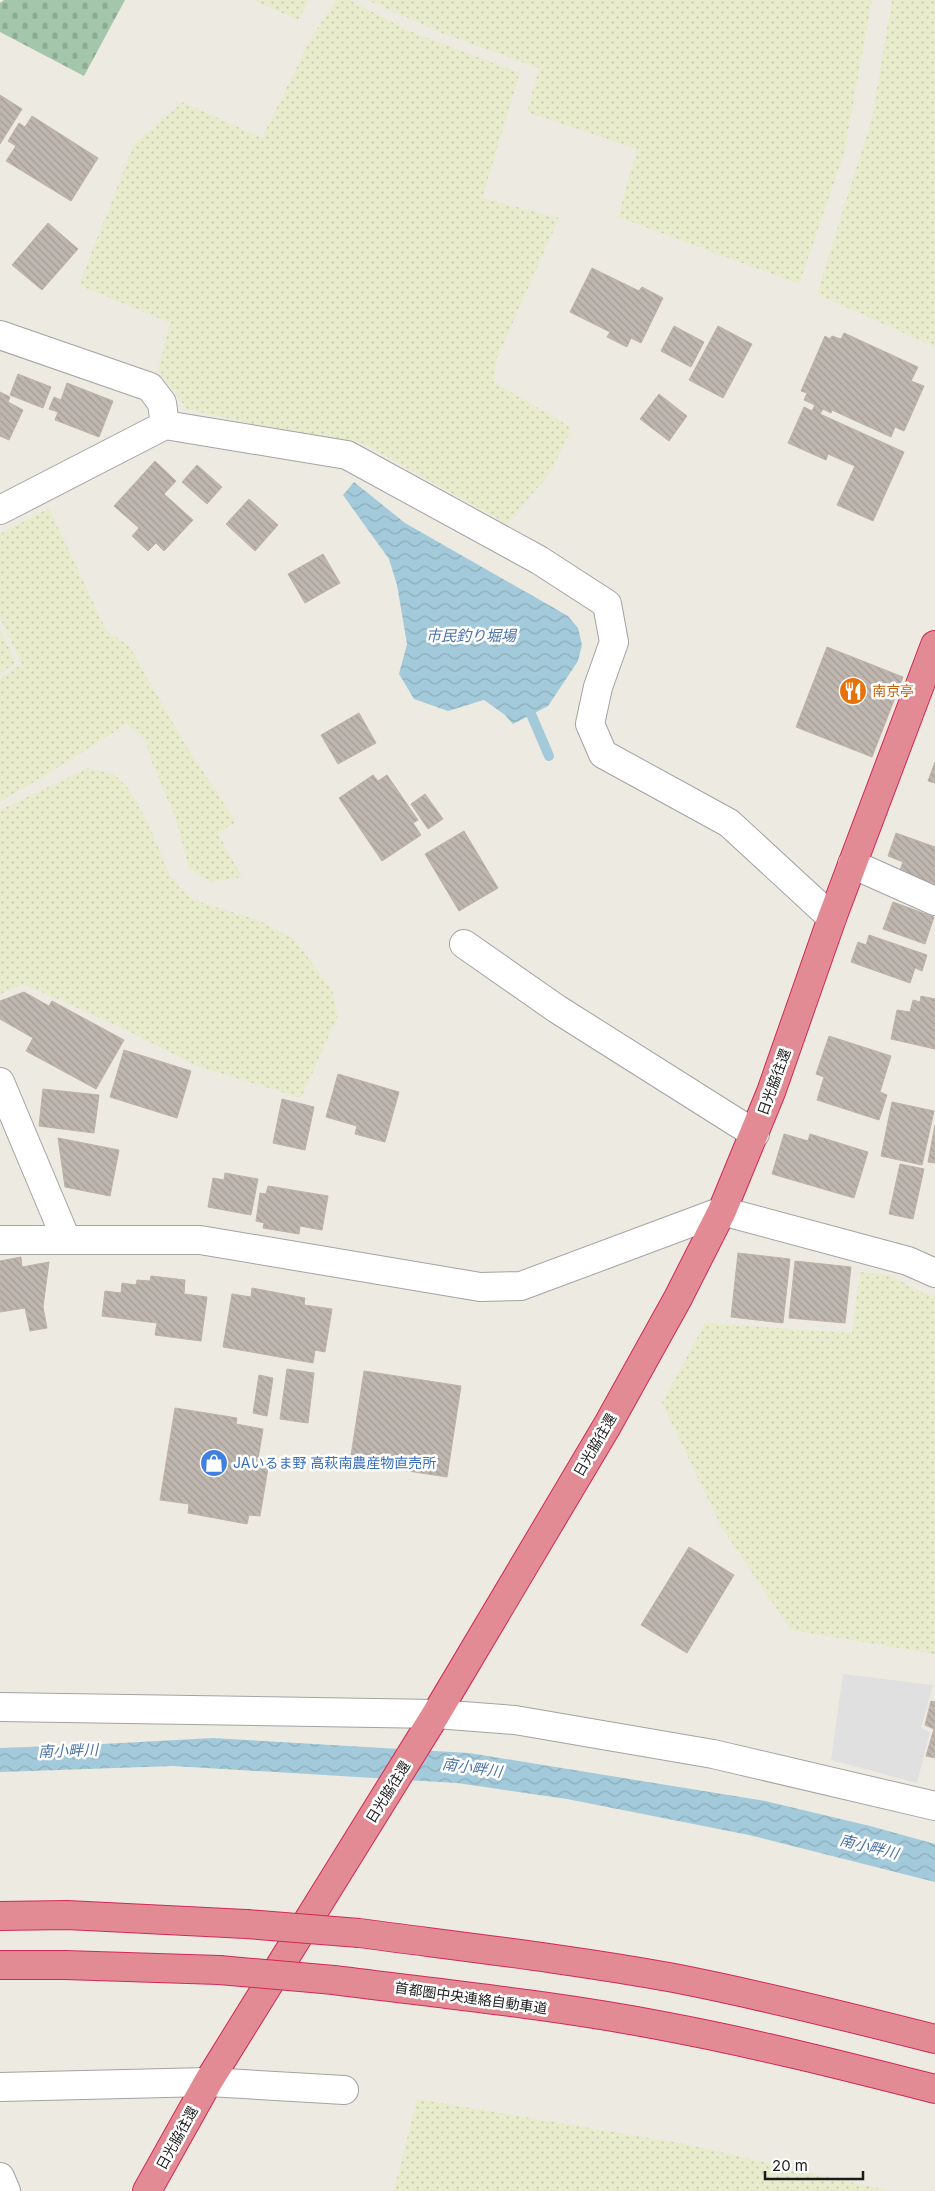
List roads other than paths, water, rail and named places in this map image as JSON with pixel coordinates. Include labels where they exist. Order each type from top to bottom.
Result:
[{"type":"highway","name":"日光脇往還","points":[[147,2191],[208,2082],[422,1738],[607,1426],[678,1298],[722,1211],[755,1134],[832,918],[935,645]]},
{"type":"highway","points":[[0,1916],[67,1915],[246,1924],[359,1933],[673,1978],[850,2017],[935,2039]]},
{"type":"highway","name":"首都圏中央連絡自動車道","points":[[0,1966],[65,1965],[219,1970],[334,1980],[482,1998],[663,2026],[835,2064],[935,2089]]},
{"type":"street","points":[[0,335],[150,387],[162,403],[165,425]]},
{"type":"street","points":[[0,510],[165,425],[348,456],[540,560],[606,604],[614,642],[598,687],[590,724],[603,754],[729,823],[832,918]]},
{"type":"street","points":[[852,864],[935,901]]},
{"type":"street","points":[[464,944],[557,1009],[755,1134]]},
{"type":"street","points":[[0,1082],[66,1240]]},
{"type":"street","points":[[0,1240],[200,1240],[480,1287],[521,1286],[722,1211],[908,1261],[935,1273]]},
{"type":"street","points":[[0,1707],[436,1714],[515,1720],[713,1754],[935,1806]]},
{"type":"street","points":[[0,2088],[208,2082],[344,2090]]},
{"type":"street","points":[[0,2177],[6,2191]]},
{"type":"water","name":"市民釣り堀場","points":[[354,482],[405,523],[568,616],[578,628],[582,645],[578,661],[548,706],[513,724],[505,715],[484,700],[448,711],[414,699],[399,674],[407,644],[397,585],[389,559],[343,495]]},
{"type":"water","name":"南小畔川","points":[[213,1738],[469,1753],[765,1801],[870,1826],[935,1844],[935,1882],[749,1835],[567,1799],[457,1783],[173,1766],[0,1772],[0,1748]]},
{"type":"waterway","points":[[531,714],[549,756]]},
{"type":"place","name":"南京亭","points":[[853,691]]},
{"type":"place","name":"JAいるま野 高萩南農産物直売所","points":[[214,1463]]}]
